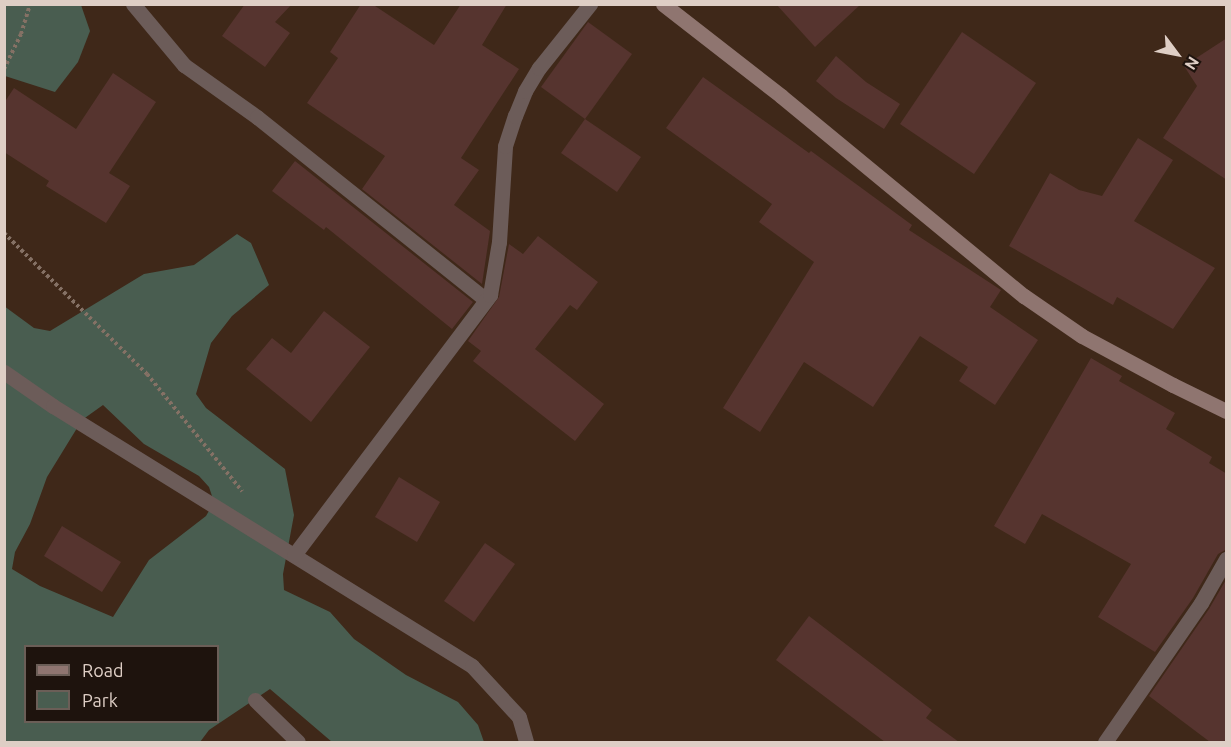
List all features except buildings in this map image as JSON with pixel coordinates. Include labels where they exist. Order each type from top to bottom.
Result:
[{"type":"street","points":[[134,4],[184,65],[257,117],[486,300]]},
{"type":"street","points":[[294,555],[486,300],[493,286],[500,242],[506,146],[515,116],[525,91],[539,68],[590,4]]},
{"type":"street","points":[[663,4],[781,96],[1024,296],[1082,336],[1227,411]]},
{"type":"street","points":[[4,372],[53,406],[472,666],[519,717],[526,742]]},
{"type":"street","points":[[1105,742],[1201,603],[1227,559]]},
{"type":"street","points":[[255,700],[298,742]]},
{"type":"path","points":[[4,69],[21,34],[30,4]]},
{"type":"path","points":[[4,233],[147,374],[250,501]]},
{"type":"green space","points":[[4,5],[81,5],[90,31],[78,62],[55,92],[5,76]]},
{"type":"green space","points":[[237,234],[251,243],[269,285],[232,316],[211,343],[196,394],[206,408],[285,469],[294,515],[283,574],[284,590],[330,612],[354,639],[406,675],[458,702],[478,725],[484,742],[332,742],[270,689],[209,730],[200,742],[5,742],[4,306],[34,328],[50,331],[144,274],[194,265]],"holes":[[[103,405],[144,444],[199,476],[209,487],[214,502],[206,516],[149,560],[113,617],[40,586],[12,569],[15,552],[30,524],[47,477],[82,420]]]}]
